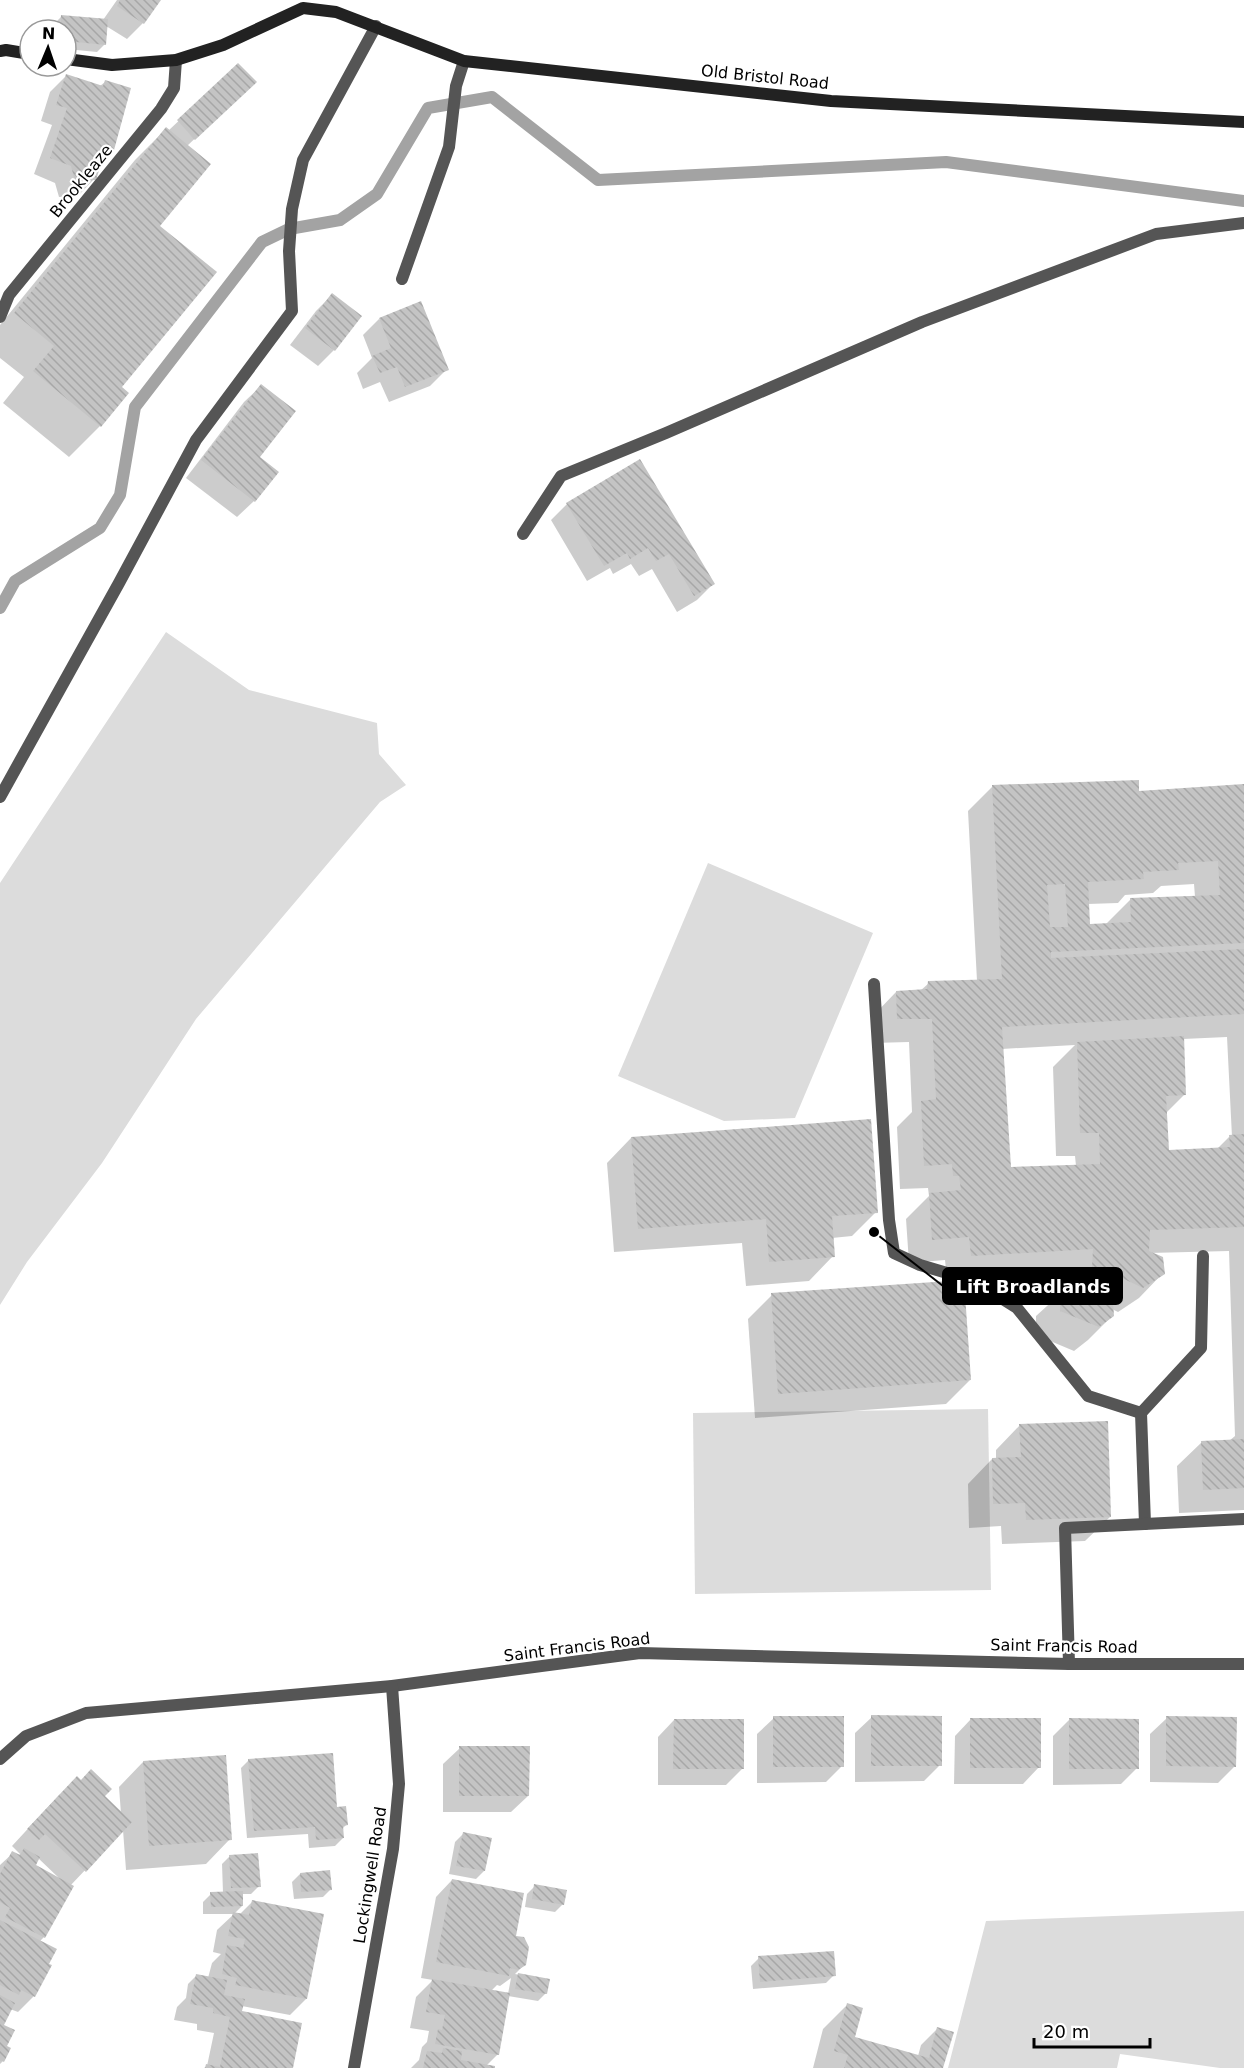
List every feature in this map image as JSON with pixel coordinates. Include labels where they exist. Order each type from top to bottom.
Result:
[{"type":"street","name":"Old Bristol Road","points":[[300,4],[336,12],[464,61],[831,101],[1244,122]]},
{"type":"street","points":[[78,61],[112,65],[176,60],[223,45],[300,4]]},
{"type":"street","points":[[0,797],[196,440],[292,311],[290,251],[292,209],[303,160],[376,26]]},
{"type":"street","points":[[0,51],[18,52]]},
{"type":"street","name":"Brookleaze","points":[[0,317],[9,295],[161,109],[174,88],[176,60]]},
{"type":"street","points":[[402,279],[450,147],[456,86],[464,61]]},
{"type":"street","points":[[523,534],[561,476],[666,434],[922,322],[1156,234],[1244,223]]},
{"type":"street","points":[[874,984],[889,1220],[894,1253],[920,1265],[974,1281],[1017,1308],[1088,1396],[1142,1413]]},
{"type":"street","points":[[1145,1524],[1142,1413],[1201,1348],[1203,1256]]},
{"type":"street","points":[[1069,1664],[1065,1528],[1244,1518]]},
{"type":"street","name":"Saint Francis Road","points":[[0,1759],[26,1736],[86,1713],[392,1686],[640,1653],[1069,1664],[1244,1664]]},
{"type":"street","name":"Lockingwell Road","points":[[354,2068],[393,1849],[399,1784],[392,1686]]},
{"type":"shaded area","points":[[166,632],[249,690],[377,723],[379,754],[406,785],[380,802],[196,1019],[102,1163],[27,1262],[0,1305],[0,883]]},
{"type":"shaded area","points":[[708,863],[873,933],[795,1118],[724,1121],[618,1076]]},
{"type":"shaded area","points":[[988,1409],[991,1590],[695,1594],[693,1413]]},
{"type":"shaded area","points":[[1244,1911],[1244,2068],[1220,2068],[1120,2054],[1117,2068],[948,2068],[986,1921]]},
{"type":"building","points":[[120,0],[161,0],[144,24],[117,6]]},
{"type":"building","points":[[61,15],[108,19],[106,45],[78,42],[78,18],[61,18]]},
{"type":"building","points":[[238,63],[257,82],[195,140],[177,120]]},
{"type":"building","points":[[65,78],[78,78],[103,86],[105,80],[131,88],[114,150],[106,149],[96,180],[75,181],[71,166],[50,158],[67,108],[56,105]]},
{"type":"building","points":[[166,127],[211,164],[160,226],[217,272],[122,387],[129,393],[101,427],[33,371],[54,346],[14,313]]},
{"type":"building","points":[[332,293],[362,316],[335,351],[305,328]]},
{"type":"building","points":[[421,301],[449,370],[405,387],[397,367],[380,373],[372,356],[391,348],[379,318]]},
{"type":"building","points":[[261,384],[296,411],[260,457],[279,472],[255,502],[201,460]]},
{"type":"building","points":[[640,459],[715,584],[694,596],[669,554],[656,561],[648,548],[630,559],[627,553],[604,566],[566,503]]},
{"type":"building","points":[[1139,780],[1139,791],[1244,784],[1244,943],[1051,952],[1051,958],[1244,949],[1244,1014],[1002,1027],[1011,1167],[1100,1164],[1099,1133],[1080,1133],[1077,1042],[1184,1036],[1186,1095],[1166,1096],[1169,1150],[1230,1147],[1229,1135],[1244,1134],[1244,1227],[1150,1230],[1149,1251],[1163,1257],[1165,1274],[1143,1288],[1124,1279],[1112,1286],[1114,1316],[1099,1327],[1060,1311],[1060,1291],[1092,1268],[1093,1249],[971,1256],[969,1237],[932,1240],[929,1193],[961,1190],[959,1176],[953,1176],[952,1164],[924,1166],[921,1101],[936,1099],[932,1019],[897,1019],[896,991],[927,989],[928,981],[1002,979],[992,785]],"holes":[[[1218,861],[1220,895],[1130,898],[1131,922],[1090,924],[1088,882],[1144,879],[1143,872],[1179,870],[1178,863]],[[1065,884],[1068,927],[1050,927],[1047,885]]]},
{"type":"building","points":[[871,1119],[878,1213],[832,1216],[835,1257],[769,1262],[766,1219],[638,1229],[631,1137]]},
{"type":"building","points":[[964,1280],[971,1380],[778,1394],[771,1293]]},
{"type":"building","points":[[1108,1421],[1111,1517],[1026,1520],[1025,1503],[993,1504],[992,1458],[1021,1457],[1019,1424]]},
{"type":"building","points":[[1244,1439],[1244,1488],[1203,1490],[1201,1441]]},
{"type":"building","points":[[871,1715],[942,1716],[942,1766],[871,1766]]},
{"type":"building","points":[[773,1716],[844,1716],[844,1767],[773,1767]]},
{"type":"building","points":[[1166,1716],[1237,1717],[1236,1767],[1166,1766]]},
{"type":"building","points":[[970,1718],[1041,1718],[1041,1768],[970,1768]]},
{"type":"building","points":[[1069,1718],[1139,1719],[1139,1769],[1069,1769]]},
{"type":"building","points":[[674,1719],[744,1719],[744,1769],[673,1769]]},
{"type":"building","points":[[459,1746],[530,1746],[529,1796],[459,1796]]},
{"type":"building","points":[[333,1753],[337,1807],[346,1806],[348,1825],[343,1826],[344,1838],[316,1840],[315,1827],[254,1831],[248,1759]]},
{"type":"building","points":[[226,1755],[232,1840],[149,1846],[143,1761]]},
{"type":"building","points":[[91,1769],[112,1789],[105,1796],[132,1822],[86,1872],[45,1834],[39,1840],[27,1829],[77,1776],[81,1780]]},
{"type":"building","points":[[463,1832],[492,1838],[485,1871],[456,1866]]},
{"type":"building","points":[[24,1848],[40,1857],[36,1865],[74,1886],[45,1938],[5,1917],[10,1908],[0,1902],[0,1874],[12,1851],[20,1855]]},
{"type":"building","points":[[258,1853],[261,1887],[231,1888],[229,1855]]},
{"type":"building","points":[[330,1870],[332,1890],[301,1892],[300,1873]]},
{"type":"building","points":[[452,1879],[524,1893],[516,1936],[524,1937],[529,1947],[526,1965],[518,1970],[510,1968],[509,1976],[436,1962]]},
{"type":"building","points":[[534,1884],[567,1890],[564,1905],[532,1899]]},
{"type":"building","points":[[243,1891],[243,1906],[211,1907],[210,1892]]},
{"type":"building","points":[[252,1900],[324,1914],[307,1999],[235,1985],[237,1978],[222,1974],[227,1945],[243,1948],[245,1939],[228,1936],[233,1912],[249,1915]]},
{"type":"building","points":[[0,1920],[57,1949],[49,1964],[52,1965],[35,1997],[21,1990],[19,1995],[0,1985]]},
{"type":"building","points":[[834,1951],[836,1976],[760,1982],[758,1956]]},
{"type":"building","points":[[518,1973],[550,1979],[547,1994],[515,1989]]},
{"type":"building","points":[[196,1974],[227,1980],[224,1995],[245,1999],[242,2011],[302,2023],[293,2068],[205,2068],[206,2064],[220,2067],[230,2017],[213,2013],[213,2008],[190,2004]]},
{"type":"building","points":[[432,1979],[510,1993],[499,2055],[435,2044],[438,2029],[442,2030],[445,2015],[426,2012]]},
{"type":"building","points":[[0,1995],[15,2003],[4,2025],[15,2030],[7,2046],[11,2048],[4,2062],[0,2060]]},
{"type":"building","points":[[847,2003],[863,2008],[855,2037],[929,2058],[937,2027],[954,2032],[943,2068],[844,2068],[848,2055],[834,2051]]},
{"type":"building","points":[[443,2048],[462,2051],[461,2060],[495,2066],[495,2068],[423,2068],[427,2051],[442,2053]]},
{"type":"waterway","points":[[0,608],[15,581],[100,528],[120,495],[135,407],[262,242],[289,229],[340,220],[377,194],[428,108],[492,97],[598,180],[946,162],[1244,201]]},
{"type":"place","name":"Lift Broadlands","points":[[874,1232]]}]
